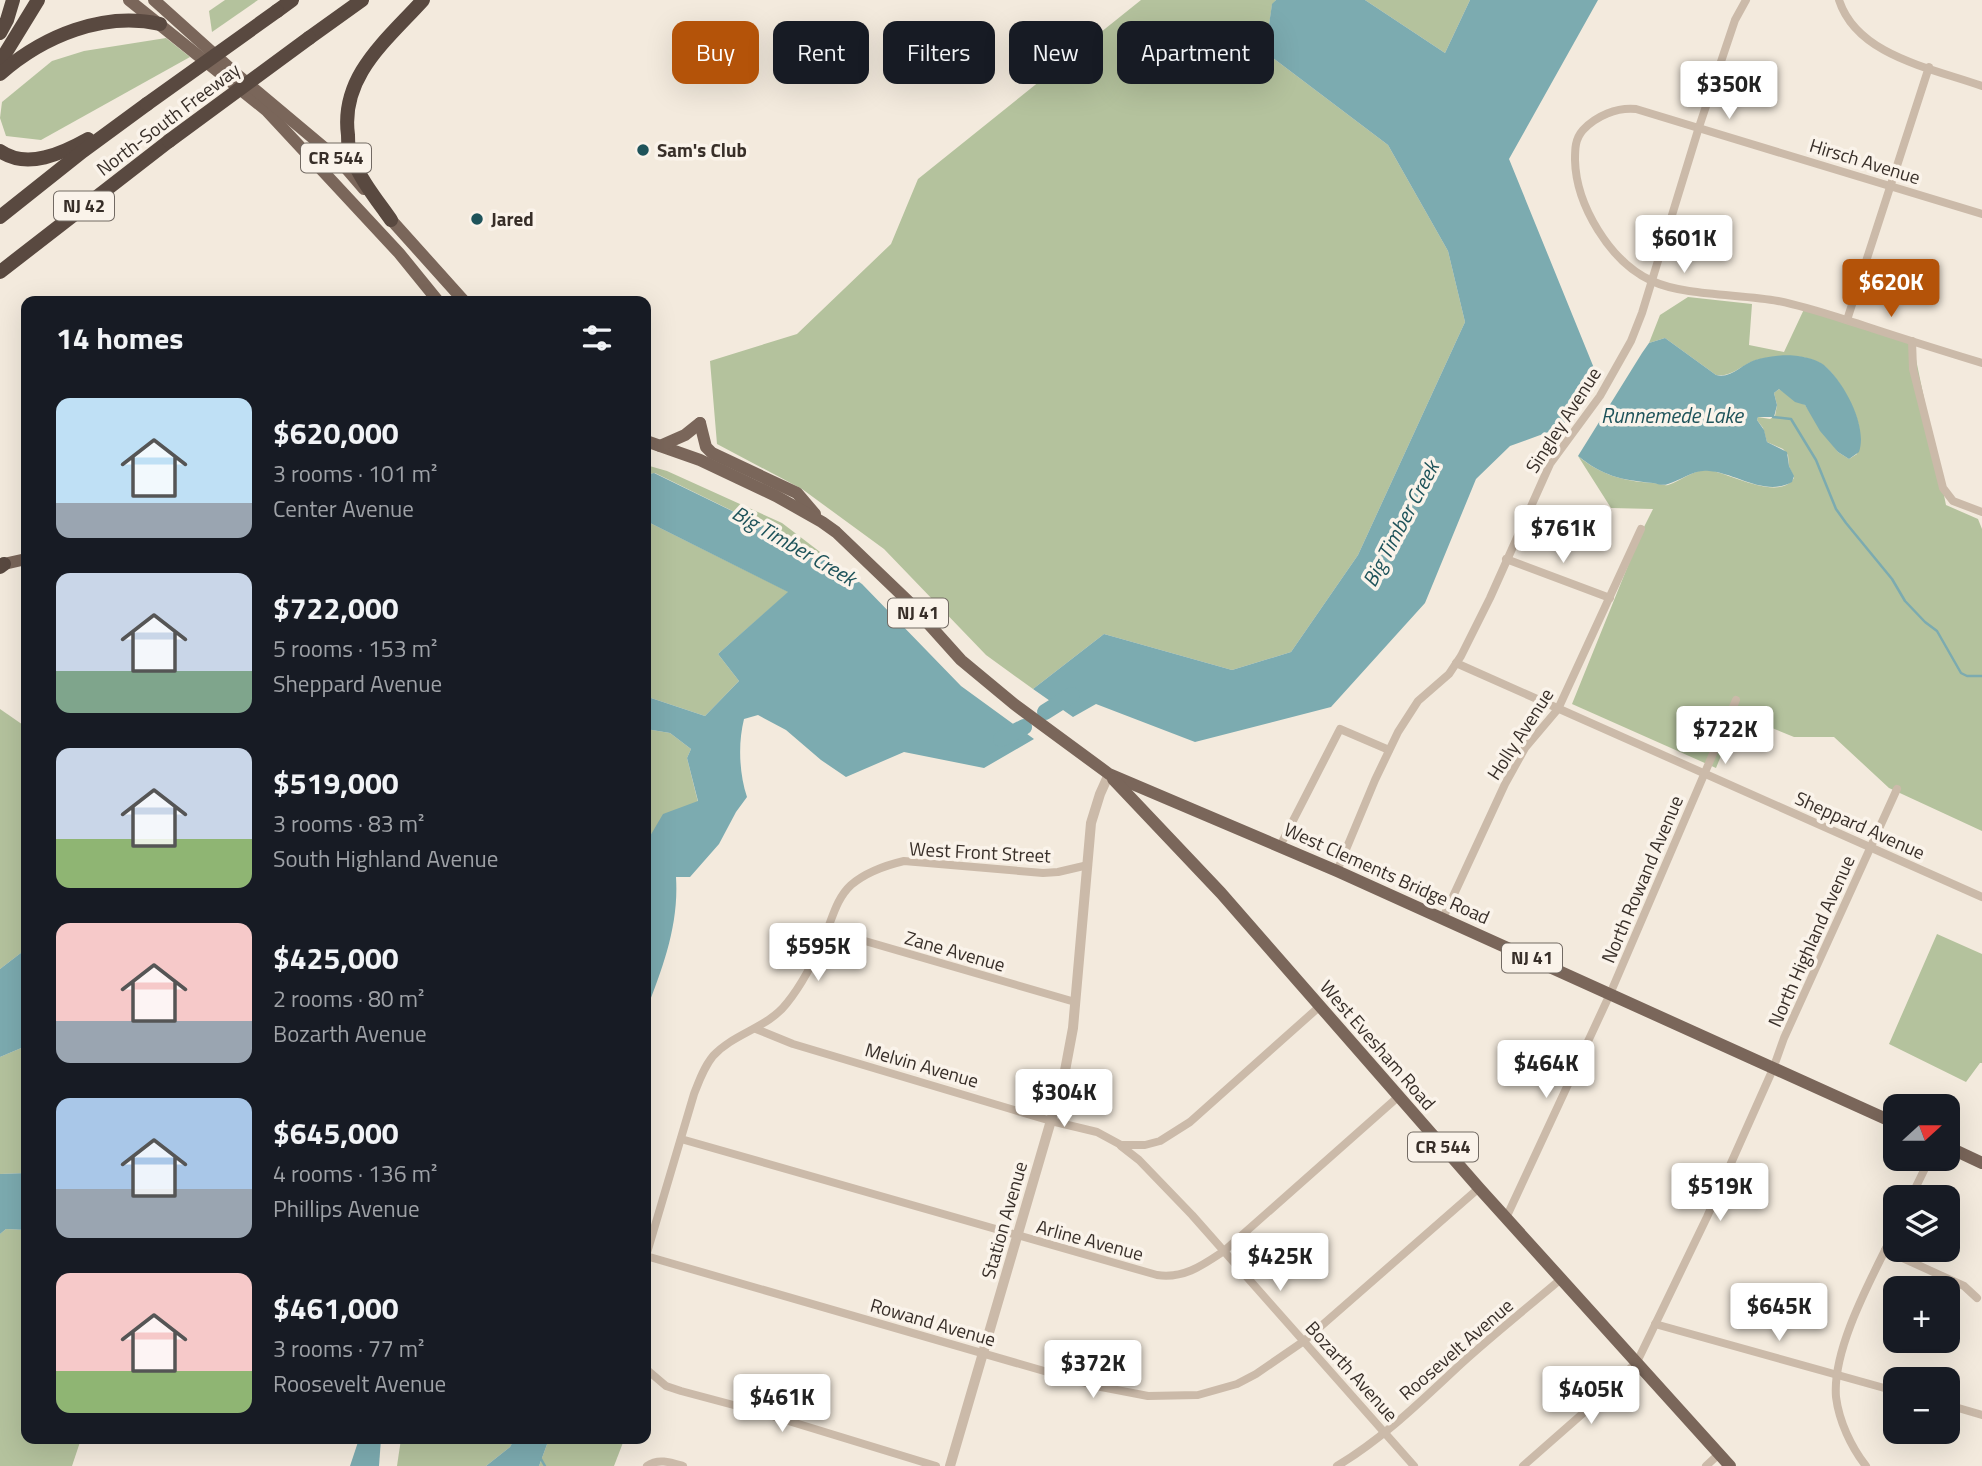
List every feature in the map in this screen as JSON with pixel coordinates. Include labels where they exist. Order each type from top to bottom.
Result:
[{"type":"highway","points":[[0,33],[13,0]]},
{"type":"highway","points":[[0,62],[38,0]]},
{"type":"highway","name":"North-South Freeway","points":[[0,217],[83,151],[292,0]]},
{"type":"highway","name":"North-South Freeway","points":[[0,272],[169,141],[362,0]]},
{"type":"highway","points":[[391,220],[350,155],[345,115],[361,70],[377,48],[423,0]]},
{"type":"highway","points":[[0,74],[54,38],[83,28],[135,19],[160,24]]},
{"type":"highway","points":[[0,151],[13,158],[27,160],[57,154],[147,104]]},
{"type":"main road","name":"CR 544","points":[[129,0],[266,110],[388,242],[434,296]]},
{"type":"main road","name":"CR 544","points":[[155,0],[234,72],[339,160],[459,296]]},
{"type":"main road","points":[[660,446],[685,435],[699,423],[706,447],[712,453],[797,493],[822,522]]},
{"type":"main road","name":"NJ 41","points":[[651,443],[700,460],[776,496],[822,522]]},
{"type":"main road","name":"West Clements Bridge Road","points":[[822,522],[836,531],[908,601],[961,660],[1014,704],[1109,774],[1443,918],[1883,1118]]},
{"type":"main road","points":[[1,565],[21,560]]},
{"type":"main road","name":"West Evesham Road","points":[[1109,774],[1220,893],[1398,1097],[1730,1466]]},
{"type":"main road","points":[[1158,827],[1154,808],[1160,800],[1166,798]]},
{"type":"main road","points":[[1960,1153],[1982,1163]]},
{"type":"street","name":"Singley Avenue","points":[[1337,871],[1389,750],[1418,701],[1435,688],[1456,663],[1490,598],[1550,464],[1601,396],[1631,341],[1735,20],[1746,0]]},
{"type":"street","points":[[1839,0],[1842,10],[1870,43],[1892,54],[1982,86]]},
{"type":"street","points":[[1847,320],[1929,68]]},
{"type":"street","name":"Hirsch Avenue","points":[[1651,281],[1617,253],[1596,227],[1577,185],[1575,147],[1583,130],[1602,116],[1626,108],[1699,127],[1982,214]]},
{"type":"street","points":[[1651,281],[1671,288],[1792,304],[1982,363]]},
{"type":"street","points":[[1912,341],[1913,369],[1942,488],[1952,502],[1982,512]]},
{"type":"street","name":"Holly Avenue","points":[[1443,918],[1505,784],[1525,748],[1558,709],[1641,529]]},
{"type":"street","points":[[1506,559],[1610,598]]},
{"type":"street","name":"Sheppard Avenue","points":[[1456,663],[1982,897]]},
{"type":"street","name":"North Rowand Avenue","points":[[1506,1218],[1610,994],[1736,700]]},
{"type":"street","points":[[1280,846],[1340,729],[1389,750]]},
{"type":"street","name":"Station Avenue","points":[[950,1466],[1064,1076],[1075,1002],[1091,823],[1109,774]]},
{"type":"street","name":"North Highland Avenue","points":[[1637,1363],[1707,1217],[1773,1069],[1784,1038],[1897,789]]},
{"type":"street","name":"West Front Street","points":[[651,1239],[703,1072],[713,1056],[776,1015],[787,1004],[813,961],[842,897],[850,886],[863,877],[904,862],[1043,873],[1088,865]]},
{"type":"street","name":"Zane Avenue","points":[[827,930],[1075,1002]]},
{"type":"street","name":"Melvin Avenue","points":[[756,1029],[793,1044],[1051,1121],[1097,1132],[1121,1145],[1145,1145],[1160,1141],[1190,1122],[1319,1007]]},
{"type":"street","name":"Arline Avenue","points":[[681,1139],[1017,1236],[1168,1276],[1177,1276],[1201,1266],[1224,1251],[1398,1097]]},
{"type":"street","name":"Bozarth Avenue","points":[[1121,1145],[1139,1160],[1224,1251],[1415,1466]]},
{"type":"street","name":"Rowand Avenue","points":[[651,1257],[1117,1391],[1166,1397],[1198,1395],[1237,1384],[1273,1364],[1304,1342],[1479,1188]]},
{"type":"street","points":[[1866,1466],[1854,1451],[1843,1422],[1836,1398],[1837,1374],[1857,1309],[1883,1254]]},
{"type":"street","points":[[1911,1262],[1964,1286],[1977,1298]]},
{"type":"street","name":"Roosevelt Avenue","points":[[1338,1466],[1385,1432],[1561,1279]]},
{"type":"street","points":[[1655,1324],[1883,1387]]},
{"type":"street","points":[[1523,1466],[1637,1363]]},
{"type":"street","points":[[651,1373],[666,1386],[681,1391],[936,1466]]},
{"type":"street","points":[[1960,1409],[1982,1415]]},
{"type":"street","points":[[1706,1466],[1719,1454]]},
{"type":"street","points":[[647,1466],[652,1462],[665,1461],[682,1466]]},
{"type":"green space","points":[[225,0],[258,0],[212,32],[209,11]]},
{"type":"green space","points":[[1141,0],[1276,0],[1272,5],[1270,21],[1117,21],[1117,84],[1274,84],[1274,59],[1388,145],[1448,251],[1465,322],[1358,555],[1291,652],[1232,670],[1104,634],[1033,689],[986,655],[884,549],[802,489],[717,444],[710,361],[797,334],[891,244],[918,179],[1036,84],[1103,84],[1103,31]]},
{"type":"green space","points":[[1365,0],[1470,0],[1445,53]]},
{"type":"green space","points":[[166,38],[190,57],[41,140],[6,136],[0,118],[2,102],[52,61],[84,51]]},
{"type":"green space","points":[[1688,297],[1752,304],[1749,345],[1784,352],[1806,305],[1912,340],[1946,505],[1978,519],[1982,529],[1982,831],[1889,788],[1834,737],[1794,737],[1738,714],[1716,768],[1572,704],[1653,509],[1611,508],[1578,456],[1604,472],[1641,482],[1668,485],[1693,473],[1708,470],[1766,487],[1787,485],[1794,478],[1788,455],[1783,449],[1767,442],[1763,428],[1757,420],[1758,417],[1770,419],[1775,416],[1777,405],[1774,393],[1779,389],[1805,405],[1838,452],[1849,459],[1857,454],[1860,430],[1854,411],[1838,382],[1820,363],[1791,356],[1776,357],[1755,360],[1728,374],[1716,375],[1665,338],[1649,343],[1660,315]]},
{"type":"green space","points":[[651,466],[667,471],[782,523],[862,584],[806,547],[655,473],[651,474]]},
{"type":"green space","points":[[651,523],[789,592],[718,654],[739,681],[705,716],[651,698]]},
{"type":"green space","points":[[0,709],[21,724],[21,953],[0,969]]},
{"type":"green space","points":[[651,730],[670,733],[691,749],[687,758],[698,802],[651,846]]},
{"type":"green space","points":[[1937,934],[1982,954],[1982,1063],[1966,1082],[1889,1044]]},
{"type":"green space","points":[[21,1048],[21,1173],[0,1174],[0,1057]]},
{"type":"green space","points":[[6,1229],[21,1230],[21,1444],[79,1444],[72,1466],[0,1466],[0,1234]]},
{"type":"green space","points":[[400,1444],[512,1444],[486,1466],[397,1466]]},
{"type":"green space","points":[[547,1444],[622,1444],[614,1466],[539,1466]]},
{"type":"water","points":[[1276,0],[1365,0],[1445,53],[1470,0],[1598,0],[1509,159],[1598,378],[1562,427],[1510,446],[1476,479],[1425,603],[1331,707],[1195,742],[1096,704],[1073,717],[1033,689],[1104,634],[1232,670],[1291,652],[1358,555],[1465,322],[1448,251],[1388,145],[1274,59],[1274,21],[1270,21],[1272,4]]},
{"type":"water","name":"Runnemede Lake","points":[[1665,338],[1721,376],[1765,357],[1801,356],[1821,363],[1839,382],[1852,405],[1860,430],[1859,452],[1849,459],[1838,452],[1820,431],[1805,405],[1795,402],[1779,389],[1774,393],[1777,405],[1774,417],[1758,417],[1757,420],[1764,430],[1767,442],[1787,452],[1794,476],[1792,482],[1782,486],[1761,486],[1704,471],[1662,485],[1604,473],[1578,456],[1649,343]]},
{"type":"water","points":[[651,474],[806,547],[862,584],[961,686],[1034,739],[984,768],[904,752],[846,777],[786,730],[758,715],[744,719],[740,758],[747,797],[719,844],[690,877],[676,877],[672,929],[651,997],[651,834],[663,814],[698,801],[687,758],[691,749],[670,733],[651,730],[651,698],[705,716],[739,681],[718,654],[788,592],[651,524]]},
{"type":"water","points":[[21,953],[21,1048],[0,1057],[0,969]]},
{"type":"water","points":[[21,1173],[21,1230],[6,1229],[0,1234],[0,1174]]},
{"type":"water","points":[[357,1444],[381,1444],[379,1466],[350,1466]]},
{"type":"water","points":[[512,1444],[547,1444],[539,1466],[486,1466]]},
{"type":"waterway","points":[[1773,417],[1791,419],[1816,460],[1836,509],[1892,579],[1905,601],[1937,631],[1961,673],[1967,676],[1982,676]]},
{"type":"waterway","name":"Big Timber Creek","points":[[1045,712],[1072,695]]},
{"type":"waterway","name":"Big Timber Creek","points":[[1001,739],[1024,727]]},
{"type":"waterway","points":[[541,1459],[545,1466]]},
{"type":"place","name":"Sam's Club","points":[[643,150]]},
{"type":"place","name":"Jared","points":[[477,219]]}]
